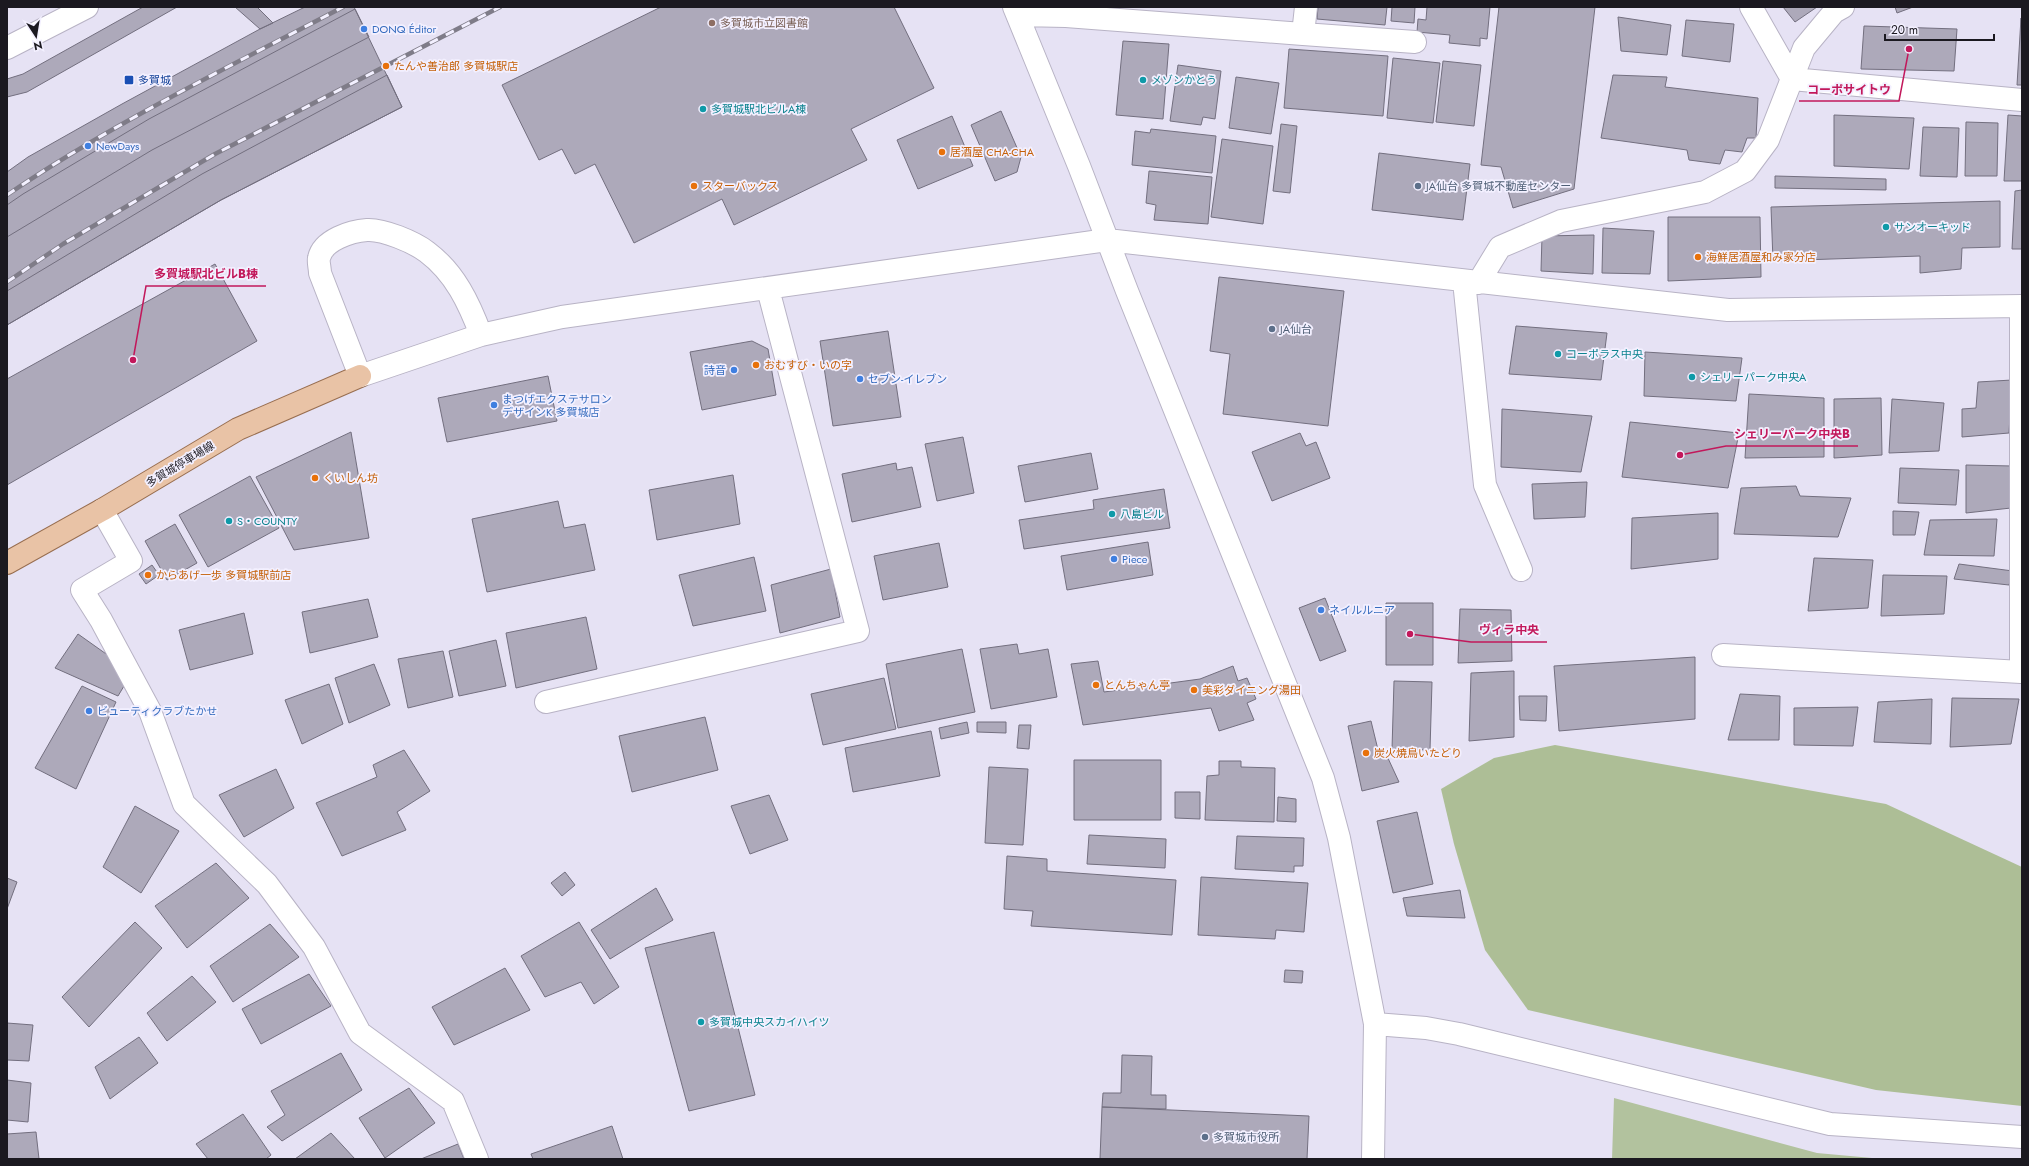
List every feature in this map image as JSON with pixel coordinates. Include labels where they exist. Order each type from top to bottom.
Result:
[{"type":"main road","name":"多賀城停車場線","points":[[7,563],[102,510],[238,429],[360,376]]},
{"type":"street","points":[[7,48],[87,7]]},
{"type":"street","points":[[1303,34],[1306,7]]},
{"type":"street","points":[[1751,7],[1792,79]]},
{"type":"street","points":[[1521,570],[1485,486],[1471,282],[1500,247],[1562,221],[1705,192],[1745,171],[1768,140],[1804,48],[1834,12],[1843,7]]},
{"type":"street","points":[[1373,1159],[1375,1024],[1339,838],[1323,778],[1016,11],[1415,42]]},
{"type":"street","points":[[1792,79],[2022,100]]},
{"type":"street","points":[[481,335],[470,306],[451,275],[426,251],[396,236],[367,230],[340,237],[325,245],[319,258],[320,273],[360,376],[481,335],[578,314],[768,289],[1107,240],[1728,310],[2022,306],[2021,672],[1723,655]]},
{"type":"street","points":[[546,702],[858,630],[768,289]]},
{"type":"street","points":[[102,510],[131,561],[82,590],[101,620],[150,711],[184,804],[267,884],[314,947],[360,1033],[453,1101],[477,1159]]},
{"type":"street","points":[[1375,1024],[1426,1028],[1459,1034],[1830,1124],[2022,1137]]},
{"type":"green space","points":[[1555,745],[1886,804],[2022,867],[2022,1106],[1876,1090],[1528,1010],[1485,950],[1454,844],[1441,789],[1494,758]]},
{"type":"green space","points":[[1614,1098],[1817,1153],[1883,1159],[1612,1159]]},
{"type":"building","points":[[143,7],[177,7],[27,92],[7,97],[7,79],[23,74]]},
{"type":"building","points":[[235,7],[257,7],[273,23],[260,29]]},
{"type":"building","name":"多賀城","points":[[305,7],[354,7],[402,107],[221,200],[7,325],[7,172],[28,157],[122,104],[260,29]]},
{"type":"building","name":"多賀城駅北ビルA棟","points":[[661,7],[894,7],[934,88],[851,129],[867,160],[734,225],[722,199],[634,243],[595,164],[575,174],[562,149],[539,160],[502,85]]},
{"type":"building","points":[[1318,7],[1387,7],[1385,25],[1317,19]]},
{"type":"building","points":[[1392,7],[1415,7],[1414,23],[1391,21]]},
{"type":"building","points":[[1427,7],[1490,7],[1487,39],[1480,38],[1480,46],[1449,43],[1450,35],[1417,32],[1418,19],[1426,20]]},
{"type":"building","points":[[1499,7],[1595,7],[1574,189],[1513,208],[1501,167],[1481,165]]},
{"type":"building","points":[[1783,7],[1817,7],[1795,22]]},
{"type":"building","points":[[1895,7],[1913,7],[1897,13]]},
{"type":"building","points":[[355,9],[369,37],[152,150],[7,237],[7,205],[23,194],[149,119]]},
{"type":"building","points":[[1618,17],[1671,25],[1667,55],[1621,51]]},
{"type":"building","points":[[2021,18],[2022,85],[2017,85]]},
{"type":"building","points":[[1686,20],[1734,24],[1730,62],[1682,56]]},
{"type":"building","points":[[1864,26],[1957,29],[1954,71],[1861,69]]},
{"type":"building","name":"メゾンかとう","points":[[1123,41],[1169,44],[1163,119],[1116,115]]},
{"type":"building","points":[[1289,49],[1388,56],[1383,116],[1284,108]]},
{"type":"building","points":[[1393,58],[1440,63],[1433,123],[1387,118]]},
{"type":"building","points":[[1443,61],[1481,65],[1474,126],[1436,122]]},
{"type":"building","points":[[1178,65],[1221,71],[1215,119],[1203,117],[1201,125],[1170,121]]},
{"type":"building","points":[[387,75],[402,107],[221,200],[7,325],[7,291],[202,174]]},
{"type":"building","points":[[1613,75],[1667,77],[1665,87],[1758,98],[1756,138],[1747,138],[1742,152],[1725,150],[1720,164],[1689,160],[1687,150],[1601,138]]},
{"type":"building","points":[[1236,77],[1279,83],[1271,134],[1229,128]]},
{"type":"building","points":[[1001,111],[1021,157],[1017,172],[995,181],[971,125]]},
{"type":"building","points":[[1834,115],[1914,118],[1909,169],[1834,166]]},
{"type":"building","points":[[2008,115],[2022,116],[2022,181],[2004,181]]},
{"type":"building","points":[[952,116],[973,166],[918,189],[897,140]]},
{"type":"building","points":[[1966,122],[1998,123],[1997,176],[1965,176]]},
{"type":"building","points":[[1281,124],[1297,126],[1290,193],[1273,191]]},
{"type":"building","points":[[1923,127],[1959,128],[1957,177],[1920,176]]},
{"type":"building","points":[[1151,129],[1216,136],[1212,173],[1132,165],[1135,131],[1150,133]]},
{"type":"building","points":[[1222,139],[1273,146],[1263,224],[1211,217]]},
{"type":"building","points":[[1379,153],[1470,164],[1463,220],[1372,210]]},
{"type":"building","points":[[1149,171],[1212,177],[1208,224],[1154,220],[1156,205],[1146,203]]},
{"type":"building","points":[[1775,176],[1886,179],[1886,190],[1775,188]]},
{"type":"building","points":[[2022,190],[2022,249],[2012,249],[2015,191]]},
{"type":"building","name":"サンオーキッド","points":[[2000,201],[2000,247],[1962,248],[1961,269],[1920,273],[1920,256],[1773,261],[1771,207]]},
{"type":"building","points":[[1668,217],[1760,217],[1761,277],[1668,281]]},
{"type":"building","points":[[1603,228],[1654,231],[1650,274],[1602,273]]},
{"type":"building","points":[[1594,235],[1593,274],[1541,271],[1542,236]]},
{"type":"building","points":[[215,264],[257,341],[7,485],[7,379]]},
{"type":"building","points":[[1219,277],[1344,291],[1328,426],[1223,414],[1230,354],[1210,351]]},
{"type":"building","name":"コーポラス中央","points":[[1516,326],[1607,333],[1601,380],[1509,374]]},
{"type":"building","points":[[888,331],[901,417],[833,426],[820,341]]},
{"type":"building","points":[[752,341],[768,349],[776,395],[702,410],[690,352]]},
{"type":"building","name":"シェリーパーク中央A","points":[[1645,352],[1742,358],[1736,401],[1644,396]]},
{"type":"building","points":[[548,376],[557,421],[447,442],[438,398]]},
{"type":"building","points":[[2012,380],[2009,433],[1962,437],[1962,409],[1976,408],[1978,382]]},
{"type":"building","points":[[1749,394],[1824,398],[1824,457],[1745,458]]},
{"type":"building","points":[[1881,398],[1882,455],[1834,458],[1834,399]]},
{"type":"building","points":[[1892,399],[1944,403],[1939,451],[1889,453]]},
{"type":"building","points":[[1502,409],[1592,416],[1581,472],[1501,467]]},
{"type":"building","points":[[1630,422],[1739,433],[1728,488],[1622,477]]},
{"type":"building","points":[[351,432],[369,538],[294,550],[256,477]]},
{"type":"building","points":[[1300,433],[1306,446],[1316,442],[1330,478],[1272,501],[1252,452]]},
{"type":"building","points":[[963,437],[974,493],[937,501],[925,444]]},
{"type":"building","points":[[1091,453],[1098,489],[1025,502],[1018,466]]},
{"type":"building","points":[[896,463],[897,470],[912,467],[921,507],[852,522],[842,474]]},
{"type":"building","points":[[1966,465],[2012,466],[2011,508],[1966,513]]},
{"type":"building","points":[[1900,468],[1959,470],[1956,505],[1898,503]]},
{"type":"building","points":[[733,475],[740,524],[657,540],[649,490]]},
{"type":"building","name":"S・COUNTY","points":[[250,476],[279,528],[208,567],[179,515]]},
{"type":"building","points":[[1587,482],[1585,517],[1534,519],[1532,484]]},
{"type":"building","points":[[1796,486],[1800,496],[1851,498],[1838,537],[1734,534],[1741,488]]},
{"type":"building","name":"八島ビル","points":[[1164,489],[1170,528],[1024,549],[1019,520],[1094,509],[1093,500]]},
{"type":"building","points":[[558,501],[564,528],[585,524],[595,570],[487,592],[472,519]]},
{"type":"building","points":[[1893,511],[1919,512],[1915,535],[1893,535]]},
{"type":"building","points":[[1718,513],[1718,559],[1631,569],[1632,518]]},
{"type":"building","points":[[1997,519],[1994,556],[1924,555],[1930,520]]},
{"type":"building","points":[[175,524],[197,563],[167,580],[145,541]]},
{"type":"building","points":[[1148,542],[1153,575],[1067,590],[1061,556]]},
{"type":"building","points":[[939,543],[948,587],[883,600],[874,556]]},
{"type":"building","points":[[754,557],[766,611],[693,626],[679,575]]},
{"type":"building","points":[[1814,558],[1873,560],[1868,608],[1808,611]]},
{"type":"building","points":[[1959,564],[2013,571],[2009,585],[1954,579]]},
{"type":"building","points":[[152,565],[159,575],[146,584],[139,574]]},
{"type":"building","points":[[831,569],[840,617],[780,633],[771,585]]},
{"type":"building","points":[[1883,575],[1947,576],[1944,614],[1881,616]]},
{"type":"building","points":[[1325,598],[1346,651],[1320,661],[1299,608]]},
{"type":"building","points":[[368,599],[378,637],[310,653],[302,612]]},
{"type":"building","points":[[1386,603],[1433,603],[1433,665],[1386,665]]},
{"type":"building","points":[[1460,609],[1511,610],[1512,661],[1458,663]]},
{"type":"building","points":[[244,613],[253,654],[190,670],[179,630]]},
{"type":"building","points":[[586,617],[597,669],[516,688],[506,633]]},
{"type":"building","points":[[78,634],[109,656],[124,686],[118,696],[55,668]]},
{"type":"building","points":[[496,640],[506,686],[459,696],[449,651]]},
{"type":"building","points":[[1017,644],[1019,654],[1048,649],[1057,697],[991,709],[980,649]]},
{"type":"building","points":[[962,649],[975,712],[898,728],[886,664]]},
{"type":"building","points":[[443,651],[453,697],[408,708],[398,659]]},
{"type":"building","points":[[1695,657],[1695,719],[1559,731],[1554,666]]},
{"type":"building","points":[[1098,661],[1104,692],[1200,679],[1233,666],[1238,681],[1247,678],[1256,699],[1247,703],[1254,720],[1219,731],[1211,708],[1083,725],[1071,664]]},
{"type":"building","points":[[374,664],[390,705],[349,723],[335,678]]},
{"type":"building","points":[[1514,671],[1514,737],[1469,741],[1471,673]]},
{"type":"building","points":[[884,678],[896,729],[823,745],[811,694]]},
{"type":"building","points":[[1394,681],[1432,682],[1430,750],[1392,749]]},
{"type":"building","points":[[329,684],[343,724],[302,744],[285,700]]},
{"type":"building","points":[[82,686],[116,702],[76,789],[35,768]]},
{"type":"building","points":[[1740,694],[1780,696],[1779,740],[1728,740]]},
{"type":"building","points":[[1519,696],[1547,696],[1546,721],[1520,720]]},
{"type":"building","points":[[1952,698],[2019,699],[2011,744],[1950,747]]},
{"type":"building","points":[[1932,699],[1931,744],[1874,742],[1878,702]]},
{"type":"building","points":[[1858,707],[1853,746],[1794,745],[1794,708]]},
{"type":"building","points":[[705,717],[718,770],[632,792],[619,736]]},
{"type":"building","points":[[1371,721],[1380,758],[1387,756],[1399,782],[1362,791],[1348,726]]},
{"type":"building","points":[[967,722],[969,733],[941,739],[939,728]]},
{"type":"building","points":[[977,722],[1006,722],[1006,733],[977,732]]},
{"type":"building","points":[[1019,725],[1031,725],[1029,749],[1017,748]]},
{"type":"building","points":[[931,731],[940,776],[853,792],[845,748]]},
{"type":"building","points":[[404,750],[430,791],[397,812],[406,830],[342,856],[316,803],[377,777],[373,765]]},
{"type":"building","points":[[1074,760],[1161,760],[1161,820],[1074,820]]},
{"type":"building","points":[[1219,761],[1241,761],[1241,767],[1275,768],[1274,822],[1205,820],[1207,776],[1219,775]]},
{"type":"building","points":[[989,767],[1028,769],[1023,845],[985,843]]},
{"type":"building","points":[[276,769],[294,808],[244,837],[219,795]]},
{"type":"building","points":[[1175,792],[1200,792],[1200,819],[1175,818]]},
{"type":"building","points":[[769,795],[788,840],[750,854],[731,806]]},
{"type":"building","points":[[1278,797],[1296,799],[1296,822],[1277,821]]},
{"type":"building","points":[[135,806],[179,831],[141,893],[103,867]]},
{"type":"building","points":[[1417,812],[1433,884],[1393,893],[1377,821]]},
{"type":"building","points":[[1089,835],[1166,839],[1165,868],[1087,864]]},
{"type":"building","points":[[1237,836],[1304,838],[1303,866],[1294,866],[1294,872],[1235,869]]},
{"type":"building","points":[[1007,856],[1047,859],[1047,871],[1176,880],[1172,935],[1031,926],[1033,911],[1004,909]]},
{"type":"building","points":[[216,863],[249,898],[187,948],[155,906]]},
{"type":"building","points":[[565,872],[575,885],[562,896],[551,883]]},
{"type":"building","points":[[1201,877],[1308,883],[1304,932],[1276,930],[1275,939],[1198,935]]},
{"type":"building","points":[[7,878],[17,882],[7,909]]},
{"type":"building","points":[[656,888],[673,920],[610,959],[591,930]]},
{"type":"building","points":[[1460,890],[1465,918],[1407,916],[1403,898]]},
{"type":"building","points":[[135,922],[162,948],[89,1027],[62,997]]},
{"type":"building","points":[[579,922],[619,987],[594,1004],[581,982],[545,997],[521,956]]},
{"type":"building","points":[[270,924],[299,957],[233,1002],[210,966]]},
{"type":"building","name":"多賀城中央スカイハイツ","points":[[714,932],[755,1095],[689,1111],[645,948]]},
{"type":"building","points":[[505,968],[530,1010],[454,1045],[432,1007]]},
{"type":"building","points":[[1285,970],[1303,971],[1302,983],[1284,982]]},
{"type":"building","points":[[309,974],[331,1006],[261,1044],[242,1009]]},
{"type":"building","points":[[192,976],[216,1002],[167,1041],[147,1013]]},
{"type":"building","points":[[7,1023],[33,1025],[29,1061],[7,1060]]},
{"type":"building","points":[[139,1037],[158,1063],[110,1099],[95,1067]]},
{"type":"building","points":[[341,1053],[362,1090],[282,1141],[267,1127],[285,1115],[271,1091]]},
{"type":"building","points":[[1122,1055],[1152,1056],[1151,1095],[1166,1095],[1166,1109],[1102,1107],[1103,1093],[1121,1093]]},
{"type":"building","points":[[7,1080],[31,1083],[28,1122],[7,1120]]},
{"type":"building","points":[[409,1088],[435,1123],[385,1158],[359,1118]]},
{"type":"building","name":"多賀城市役所","points":[[1102,1107],[1309,1116],[1307,1159],[1100,1159]]},
{"type":"building","points":[[243,1114],[271,1155],[266,1159],[208,1159],[196,1144]]},
{"type":"building","points":[[612,1126],[623,1159],[533,1159],[531,1154]]},
{"type":"building","points":[[36,1132],[39,1159],[7,1159],[7,1134]]},
{"type":"building","points":[[331,1133],[355,1159],[295,1159]]},
{"type":"building","points":[[458,1144],[464,1159],[421,1159]]},
{"type":"railway","points":[[7,195],[88,144],[172,96],[343,7]]},
{"type":"railway","points":[[7,282],[63,244],[215,154],[500,7]]},
{"type":"place","name":"多賀城市立図書館","points":[[712,23]]},
{"type":"place","name":"DONQ Éditor","points":[[364,29]]},
{"type":"place","name":"コーポサイトウ","points":[[1909,49]]},
{"type":"place","name":"たんや善治郎 多賀城駅店","points":[[386,66]]},
{"type":"place","name":"多賀城","points":[[129,80]]},
{"type":"place","name":"メゾンかとう","points":[[1143,80]]},
{"type":"place","name":"多賀城駅北ビルA棟","points":[[703,109]]},
{"type":"place","name":"NewDays","points":[[88,146]]},
{"type":"place","name":"居酒屋 CHA-CHA","points":[[942,152]]},
{"type":"place","name":"スターバックス","points":[[694,186]]},
{"type":"place","name":"JA仙台 多賀城不動産センター","points":[[1418,186]]},
{"type":"place","name":"サンオーキッド","points":[[1886,227]]},
{"type":"place","name":"海鮮居酒屋和み家分店","points":[[1698,257]]},
{"type":"place","name":"JA仙台","points":[[1272,329]]},
{"type":"place","name":"コーポラス中央","points":[[1558,354]]},
{"type":"place","name":"多賀城駅北ビルB棟","points":[[133,360]]},
{"type":"place","name":"おむすび・いの字","points":[[756,365]]},
{"type":"place","name":"詩音","points":[[734,370]]},
{"type":"place","name":"シェリーパーク中央A","points":[[1692,377]]},
{"type":"place","name":"セブン-イレブン","points":[[860,379]]},
{"type":"place","name":"まつげエクステサロン デザインK 多賀城店","points":[[494,405]]},
{"type":"place","name":"シェリーパーク中央B","points":[[1680,455]]},
{"type":"place","name":"くいしん坊","points":[[315,478]]},
{"type":"place","name":"八島ビル","points":[[1112,514]]},
{"type":"place","name":"S・COUNTY","points":[[229,521]]},
{"type":"place","name":"Piece","points":[[1114,559]]},
{"type":"place","name":"からあげ一歩 多賀城駅前店","points":[[148,575]]},
{"type":"place","name":"ネイルルニア","points":[[1321,610]]},
{"type":"place","name":"ヴィラ中央","points":[[1410,634]]},
{"type":"place","name":"とんちゃん亭","points":[[1096,685]]},
{"type":"place","name":"美彩ダイニング湯田","points":[[1194,690]]},
{"type":"place","name":"ビューティクラブたかせ","points":[[89,711]]},
{"type":"place","name":"炭火焼鳥いたどり","points":[[1366,753]]},
{"type":"place","name":"多賀城中央スカイハイツ","points":[[701,1022]]},
{"type":"place","name":"多賀城市役所","points":[[1205,1137]]}]
